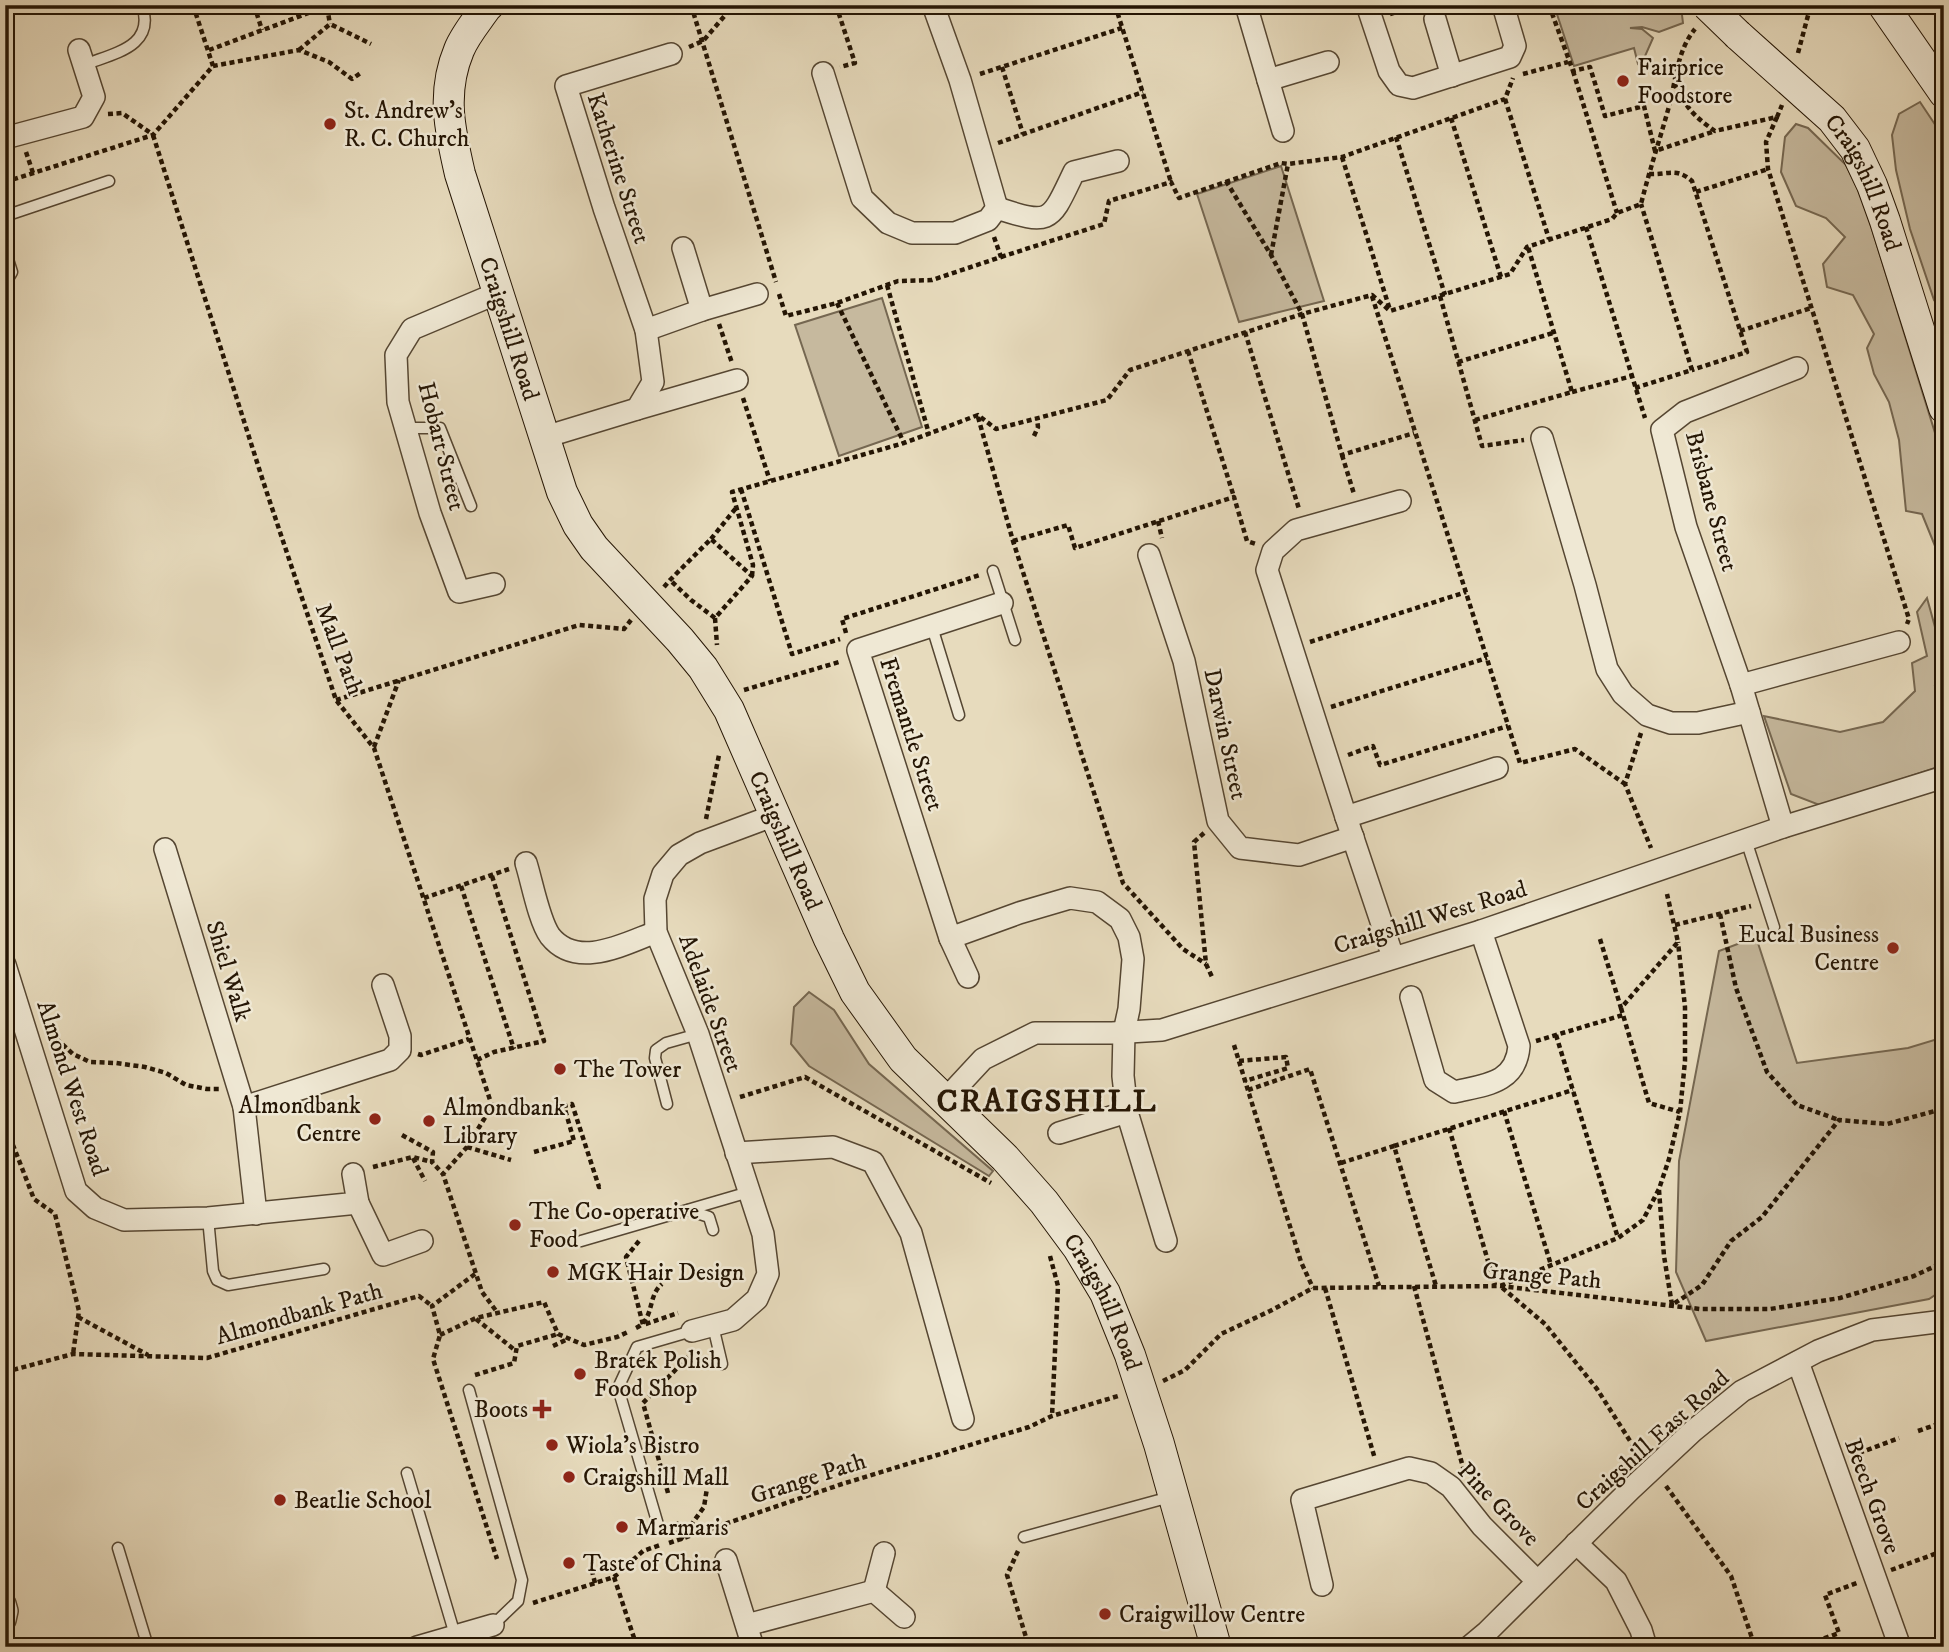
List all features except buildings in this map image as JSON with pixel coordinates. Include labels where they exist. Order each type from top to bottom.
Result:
[{"type":"street","name":"Craigshill Road","points":[[489,5],[459,48],[449,84],[449,123],[460,174],[562,492],[578,525],[594,548],[680,640],[704,668],[722,697],[855,992],[903,1059],[1005,1158],[1044,1202],[1078,1248],[1105,1293],[1130,1355],[1159,1444],[1215,1635],[1216,1647]]},
{"type":"street","points":[[933,5],[960,80],[993,214]]},
{"type":"street","points":[[1246,5],[1283,131]]},
{"type":"street","points":[[1369,13],[1388,71],[1399,85],[1413,88],[1510,57],[1515,46],[1503,5]]},
{"type":"street","points":[[1883,5],[1944,93]]},
{"type":"street","points":[[1427,12],[1452,76]]},
{"type":"street","name":"Craigshill Road","points":[[1702,15],[1738,35],[1832,119],[1855,149],[1885,221],[1942,398]]},
{"type":"street","name":"Katherine Street","points":[[637,409],[653,382],[646,330],[566,86],[671,54]]},
{"type":"street","points":[[5,138],[83,117],[94,97],[82,58]]},
{"type":"street","points":[[1268,80],[1328,62]]},
{"type":"street","points":[[823,73],[862,198],[888,223],[912,233],[955,233],[993,214],[1042,219],[1056,210],[1074,172],[1118,161]]},
{"type":"street","name":"Katherine Street","points":[[683,248],[702,310]]},
{"type":"street","name":"Hobart Street","points":[[494,584],[459,592],[430,513],[398,402],[396,355],[412,329],[500,292]]},
{"type":"street","points":[[646,330],[702,310],[757,295]]},
{"type":"street","name":"Brisbane Street","points":[[1783,827],[1741,685],[1686,527],[1662,430],[1685,412],[1797,368]]},
{"type":"street","points":[[545,437],[737,380]]},
{"type":"street","points":[[1542,438],[1607,668],[1623,694],[1647,716],[1671,723],[1698,723],[1749,712]]},
{"type":"street","points":[[1393,957],[1268,570],[1273,551],[1296,530],[1400,501]]},
{"type":"street","name":"Darwin Street","points":[[1149,555],[1184,661],[1218,821],[1240,848],[1299,855],[1350,827],[1497,768]]},
{"type":"street","name":"Fremantle Street","points":[[968,977],[950,938],[858,650],[1002,603]]},
{"type":"street","points":[[1741,685],[1899,642]]},
{"type":"street","name":"Craigshill West Road","points":[[944,1101],[983,1059],[1035,1033],[1162,1030],[1481,931],[1783,827],[1944,777]]},
{"type":"street","name":"Adelaide Street","points":[[692,1331],[733,1320],[757,1299],[768,1274],[763,1234],[698,1034],[656,932],[655,899],[663,874],[679,855],[701,843],[775,815]]},
{"type":"street","name":"Shiel Walk","points":[[165,849],[240,1097],[256,1214]]},
{"type":"street","points":[[526,863],[550,936],[565,949],[597,953],[656,932]]},
{"type":"street","points":[[950,938],[1070,898],[1097,902],[1120,919],[1129,937],[1133,959],[1129,1009],[1124,1032],[1123,1076],[1127,1112],[1166,1241]]},
{"type":"street","points":[[1411,997],[1435,1080],[1454,1092],[1497,1082],[1518,1060],[1519,1046],[1481,931]]},
{"type":"street","name":"Almond West Road","points":[[5,965],[76,1191],[95,1208],[124,1220],[208,1218],[358,1203]]},
{"type":"street","points":[[240,1097],[390,1059],[400,1050],[400,1036],[383,985]]},
{"type":"street","points":[[1059,1133],[1127,1112]]},
{"type":"street","points":[[736,1153],[833,1147],[873,1162],[911,1233],[963,1419]]},
{"type":"street","points":[[353,1174],[358,1203],[383,1255],[422,1241]]},
{"type":"street","name":"Craigshill East Road","points":[[1469,1647],[1693,1431],[1742,1391],[1818,1351],[1872,1330],[1944,1321]]},
{"type":"street","name":"Beech Grove","points":[[1798,1362],[1900,1647]]},
{"type":"street","name":"Pine Grove","points":[[1322,1585],[1302,1500],[1409,1468],[1431,1473],[1451,1488],[1482,1526],[1537,1581]]},
{"type":"street","points":[[1576,1543],[1616,1581],[1646,1647]]},
{"type":"street","points":[[874,1591],[884,1553]]},
{"type":"street","points":[[726,1560],[753,1647]]},
{"type":"street","points":[[874,1591],[904,1617]]},
{"type":"street","points":[[747,1625],[874,1591]]},
{"type":"street","points":[[5,1604],[5,1620]]},
{"type":"street","points":[[416,1647],[493,1625]]},
{"type":"lane","points":[[82,58],[132,46],[143,33],[145,15],[142,5]]},
{"type":"lane","points":[[5,216],[109,181]]},
{"type":"lane","points":[[5,250],[12,272],[5,280]]},
{"type":"lane","points":[[406,428],[440,428],[471,506]]},
{"type":"lane","points":[[993,571],[1015,640]]},
{"type":"lane","points":[[932,627],[959,715]]},
{"type":"lane","points":[[1746,840],[1774,927]]},
{"type":"lane","points":[[667,1104],[655,1058],[656,1050],[666,1043],[698,1034]]},
{"type":"lane","points":[[581,1241],[749,1192]]},
{"type":"lane","points":[[688,1210],[709,1216],[713,1230]]},
{"type":"lane","points":[[208,1218],[213,1271],[217,1280],[228,1285],[324,1269]]},
{"type":"lane","points":[[713,1325],[722,1364]]},
{"type":"lane","points":[[659,1528],[618,1388],[637,1348],[692,1331]]},
{"type":"lane","points":[[469,1390],[522,1580],[518,1601],[493,1625]]},
{"type":"lane","points":[[407,1473],[455,1635]]},
{"type":"lane","points":[[1024,1537],[1173,1496]]},
{"type":"lane","points":[[118,1548],[148,1647]]},
{"type":"path","points":[[194,5],[213,66]]},
{"type":"path","points":[[254,5],[262,30]]},
{"type":"path","points":[[691,5],[786,316],[837,303],[898,281],[932,280],[1104,224],[1109,201],[1171,182]]},
{"type":"path","points":[[671,54],[703,41],[734,5]]},
{"type":"path","points":[[823,73],[855,62],[836,5]]},
{"type":"path","points":[[1115,5],[1171,182],[1179,198],[1281,163],[1342,157],[1505,99]]},
{"type":"path","points":[[1549,5],[1573,71],[1616,213]]},
{"type":"path","points":[[1802,5],[1811,7],[1790,81],[1766,142],[1768,169],[1909,619],[1899,642]]},
{"type":"path","points":[[209,50],[329,6],[330,24]]},
{"type":"path","points":[[1369,13],[1427,12]]},
{"type":"path","points":[[1692,370],[1641,204],[1678,61],[1702,15]]},
{"type":"path","points":[[330,24],[371,44]]},
{"type":"path","points":[[5,182],[153,135],[213,66],[299,50],[330,24]]},
{"type":"path","points":[[960,80],[1122,28]]},
{"type":"path","points":[[299,50],[328,62],[352,79],[362,72]]},
{"type":"path","points":[[1549,239],[1505,99],[1513,76],[1569,62]]},
{"type":"path","points":[[1002,67],[1023,134]]},
{"type":"path","points":[[1573,71],[1590,67],[1605,116],[1644,106],[1655,151]]},
{"type":"path","points":[[1674,83],[1685,104],[1696,117],[1715,131]]},
{"type":"path","points":[[979,149],[1143,92]]},
{"type":"path","points":[[83,117],[122,113],[153,135]]},
{"type":"path","points":[[1655,151],[1715,131],[1777,117]]},
{"type":"path","points":[[1451,118],[1501,277]]},
{"type":"path","name":"Mall Path","points":[[153,135],[336,699],[374,748],[492,1107],[467,1147],[443,1174]]},
{"type":"path","points":[[1396,137],[1482,446],[1542,438]]},
{"type":"path","points":[[1342,157],[1390,311]]},
{"type":"path","points":[[30,163],[33,173]]},
{"type":"path","points":[[1271,256],[1288,164]]},
{"type":"path","points":[[1696,192],[1768,169]]},
{"type":"path","points":[[1635,387],[1747,352],[1692,181],[1679,172],[1649,174]]},
{"type":"path","points":[[1226,181],[1303,314],[1360,512]]},
{"type":"path","points":[[1390,311],[1510,274],[1527,247],[1612,219],[1616,213],[1641,204]]},
{"type":"path","points":[[993,214],[1001,257]]},
{"type":"path","points":[[1586,227],[1644,417],[1662,430]]},
{"type":"path","points":[[1527,247],[1572,392]]},
{"type":"path","points":[[887,285],[929,434]]},
{"type":"path","points":[[1372,295],[1390,311]]},
{"type":"path","points":[[978,415],[996,429],[1107,400],[1130,370],[1303,314],[1372,295]]},
{"type":"path","points":[[1372,295],[1521,763],[1576,749],[1625,784],[1651,848]]},
{"type":"path","points":[[837,303],[904,443]]},
{"type":"path","points":[[1740,331],[1811,308]]},
{"type":"path","points":[[1245,332],[1305,528]]},
{"type":"path","points":[[1458,362],[1553,333]]},
{"type":"path","points":[[1188,351],[1247,541],[1273,551]]},
{"type":"path","points":[[1475,421],[1632,376]]},
{"type":"path","points":[[718,658],[715,618],[752,576],[753,565],[732,492],[904,443],[978,415]]},
{"type":"path","points":[[978,415],[1013,541],[1123,883],[1183,949],[1206,964]]},
{"type":"path","points":[[1034,436],[1038,426],[1037,419]]},
{"type":"path","points":[[1342,455],[1414,433]]},
{"type":"path","points":[[741,489],[792,654],[848,637],[842,619],[1021,562]]},
{"type":"path","points":[[1013,541],[1068,525],[1075,548],[1234,497]]},
{"type":"path","points":[[663,587],[736,508]]},
{"type":"path","points":[[710,538],[752,576]]},
{"type":"path","points":[[670,580],[715,618]]},
{"type":"path","points":[[1292,648],[1466,592]]},
{"type":"path","points":[[855,615],[856,625]]},
{"type":"path","points":[[336,699],[579,625],[624,628],[634,617]]},
{"type":"path","points":[[722,697],[860,656]]},
{"type":"path","points":[[1313,712],[1487,658]]},
{"type":"path","points":[[374,748],[399,679]]},
{"type":"path","points":[[1625,784],[1647,716]]},
{"type":"path","points":[[1329,761],[1373,746],[1380,765],[1508,726]]},
{"type":"path","points":[[701,843],[720,750]]},
{"type":"path","points":[[1213,979],[1206,964],[1194,842],[1218,821]]},
{"type":"path","points":[[424,898],[526,863]]},
{"type":"path","points":[[477,1060],[494,1052],[544,1041],[492,876]]},
{"type":"path","points":[[461,886],[514,1049]]},
{"type":"path","points":[[1498,1286],[1618,1238],[1643,1220],[1659,1189],[1680,1112],[1685,1061],[1685,1007],[1678,942],[1667,894]]},
{"type":"path","points":[[1675,925],[1766,903]]},
{"type":"path","points":[[1720,914],[1736,988],[1767,1072],[1797,1105],[1839,1120],[1887,1124],[1935,1111],[1944,1118]]},
{"type":"path","points":[[1600,939],[1649,1103],[1680,1112]]},
{"type":"path","points":[[1620,1008],[1678,942]]},
{"type":"path","points":[[1519,1046],[1623,1015]]},
{"type":"path","points":[[23,1023],[42,1024],[73,1054],[90,1062],[145,1067],[166,1073],[186,1085],[240,1097]]},
{"type":"path","points":[[1556,1035],[1618,1238]]},
{"type":"path","points":[[400,1050],[421,1055],[470,1039]]},
{"type":"path","points":[[1234,1045],[1301,1262],[1313,1288]]},
{"type":"path","points":[[1239,1061],[1286,1057],[1288,1068],[1245,1081]]},
{"type":"path","points":[[1248,1090],[1311,1069],[1380,1286]]},
{"type":"path","points":[[719,1104],[805,1077],[1001,1189]]},
{"type":"path","points":[[1341,1163],[1573,1090]]},
{"type":"path","points":[[534,1152],[574,1141],[564,1106],[572,1104],[599,1187],[602,1186]]},
{"type":"path","points":[[1504,1111],[1551,1265]]},
{"type":"path","points":[[5,1120],[34,1199],[54,1214],[79,1311],[73,1354]]},
{"type":"path","points":[[1659,1189],[1664,1256],[1672,1305],[1702,1285],[1731,1241],[1762,1217],[1839,1120]]},
{"type":"path","points":[[1449,1128],[1498,1286],[1545,1324],[1597,1389],[1640,1456]]},
{"type":"path","points":[[402,1135],[433,1152],[432,1162]]},
{"type":"path","points":[[5,1142],[13,1146]]},
{"type":"path","points":[[1394,1146],[1436,1286]]},
{"type":"path","points":[[467,1147],[511,1160]]},
{"type":"path","points":[[413,1157],[425,1181]]},
{"type":"path","points":[[353,1174],[355,1171],[413,1157],[432,1162],[443,1174],[482,1292],[497,1312]]},
{"type":"path","points":[[643,1325],[626,1257],[640,1239],[649,1237]]},
{"type":"path","points":[[1049,1252],[1058,1286],[1052,1416]]},
{"type":"path","name":"Grange Path","points":[[1159,1383],[1185,1370],[1220,1334],[1313,1288],[1498,1286],[1699,1309],[1770,1309],[1840,1298],[1914,1276],[1944,1262]]},
{"type":"path","points":[[643,1325],[650,1313],[657,1288],[662,1284]]},
{"type":"path","points":[[1414,1286],[1467,1481]]},
{"type":"path","points":[[1325,1288],[1380,1476]]},
{"type":"path","name":"Almondbank Path","points":[[5,1372],[73,1354],[207,1358],[419,1296],[432,1306]]},
{"type":"path","points":[[440,1335],[497,1312],[544,1302],[558,1334]]},
{"type":"path","points":[[469,1377],[514,1363],[517,1346],[558,1334],[584,1345],[617,1337],[683,1312]]},
{"type":"path","points":[[78,1317],[149,1356]]},
{"type":"path","points":[[476,1319],[516,1351]]},
{"type":"path","points":[[671,1502],[643,1403],[697,1348],[692,1331]]},
{"type":"path","points":[[553,1346],[569,1339]]},
{"type":"path","points":[[447,1402],[454,1394]]},
{"type":"path","name":"Grange Path","points":[[518,1601],[529,1604],[614,1577],[643,1551],[842,1484],[1030,1427],[1052,1416],[1118,1396]]},
{"type":"path","points":[[1918,1431],[1944,1422]]},
{"type":"path","points":[[1834,1463],[1899,1438]]},
{"type":"path","points":[[1666,1486],[1731,1576],[1755,1647]]},
{"type":"path","points":[[681,1539],[704,1507],[707,1488]]},
{"type":"path","points":[[674,1514],[681,1539]]},
{"type":"path","points":[[1024,1537],[1007,1575],[1029,1647]]},
{"type":"path","points":[[1800,1647],[1839,1633],[1825,1595],[1940,1552]]},
{"type":"path","points":[[595,1568],[592,1571],[595,1583]]},
{"type":"path","points":[[614,1577],[637,1647]]},
{"type":"shaded area","points":[[1554,5],[1677,5],[1681,7],[1683,23],[1659,32],[1642,27],[1630,28],[1642,29],[1653,38],[1642,63],[1638,64],[1634,48],[1574,66]]},
{"type":"shaded area","points":[[1920,102],[1944,138],[1944,314],[1934,300],[1910,229],[1896,170],[1892,135],[1899,114]]},
{"type":"shaded area","points":[[1796,124],[1808,128],[1846,165],[1863,200],[1944,462],[1944,568],[1922,514],[1906,511],[1899,440],[1889,402],[1874,374],[1867,348],[1874,334],[1853,295],[1827,287],[1823,264],[1845,237],[1826,218],[1796,206],[1781,172],[1785,137]]},
{"type":"shaded area","points":[[1281,166],[1324,301],[1239,322],[1197,194]]},
{"type":"shaded area","points":[[882,298],[922,427],[839,456],[795,325]]},
{"type":"shaded area","points":[[1927,598],[1943,656],[1935,685],[1944,688],[1944,765],[1822,806],[1791,794],[1764,716],[1840,732],[1883,722],[1915,691],[1912,663],[1927,656],[1917,612]]},
{"type":"shaded area","points":[[1756,937],[1797,1063],[1908,1048],[1944,1037],[1944,1289],[1929,1299],[1706,1341],[1676,1272],[1679,1161],[1719,951]]},
{"type":"shaded area","points":[[809,992],[834,1010],[869,1064],[993,1171],[989,1176],[809,1066],[791,1044],[794,1007]]},
{"type":"place","name":"Fairprice Foodstore","points":[[1623,81]]},
{"type":"place","name":"St. Andrew's R. C. Church","points":[[330,124]]},
{"type":"place","name":"Eucal Business Centre","points":[[1893,948]]},
{"type":"place","name":"The Tower","points":[[560,1069]]},
{"type":"place","name":"Almondbank Centre","points":[[375,1119]]},
{"type":"place","name":"Almondbank Library","points":[[429,1121]]},
{"type":"place","name":"The Co-operative Food","points":[[515,1225]]},
{"type":"place","name":"MGK Hair Design","points":[[553,1272]]},
{"type":"place","name":"Bratek Polish Food Shop","points":[[580,1374]]},
{"type":"place","name":"Boots","points":[[542,1409]]},
{"type":"place","name":"Wiola's Bistro","points":[[552,1445]]},
{"type":"place","name":"Craigshill Mall","points":[[569,1477]]},
{"type":"place","name":"Beatlie School","points":[[280,1500]]},
{"type":"place","name":"Marmaris","points":[[622,1527]]},
{"type":"place","name":"Taste of China","points":[[569,1563]]},
{"type":"place","name":"Craigwillow Centre","points":[[1105,1614]]},
{"type":"district","name":"CRAIGSHILL","points":[[1047,1100]]}]
